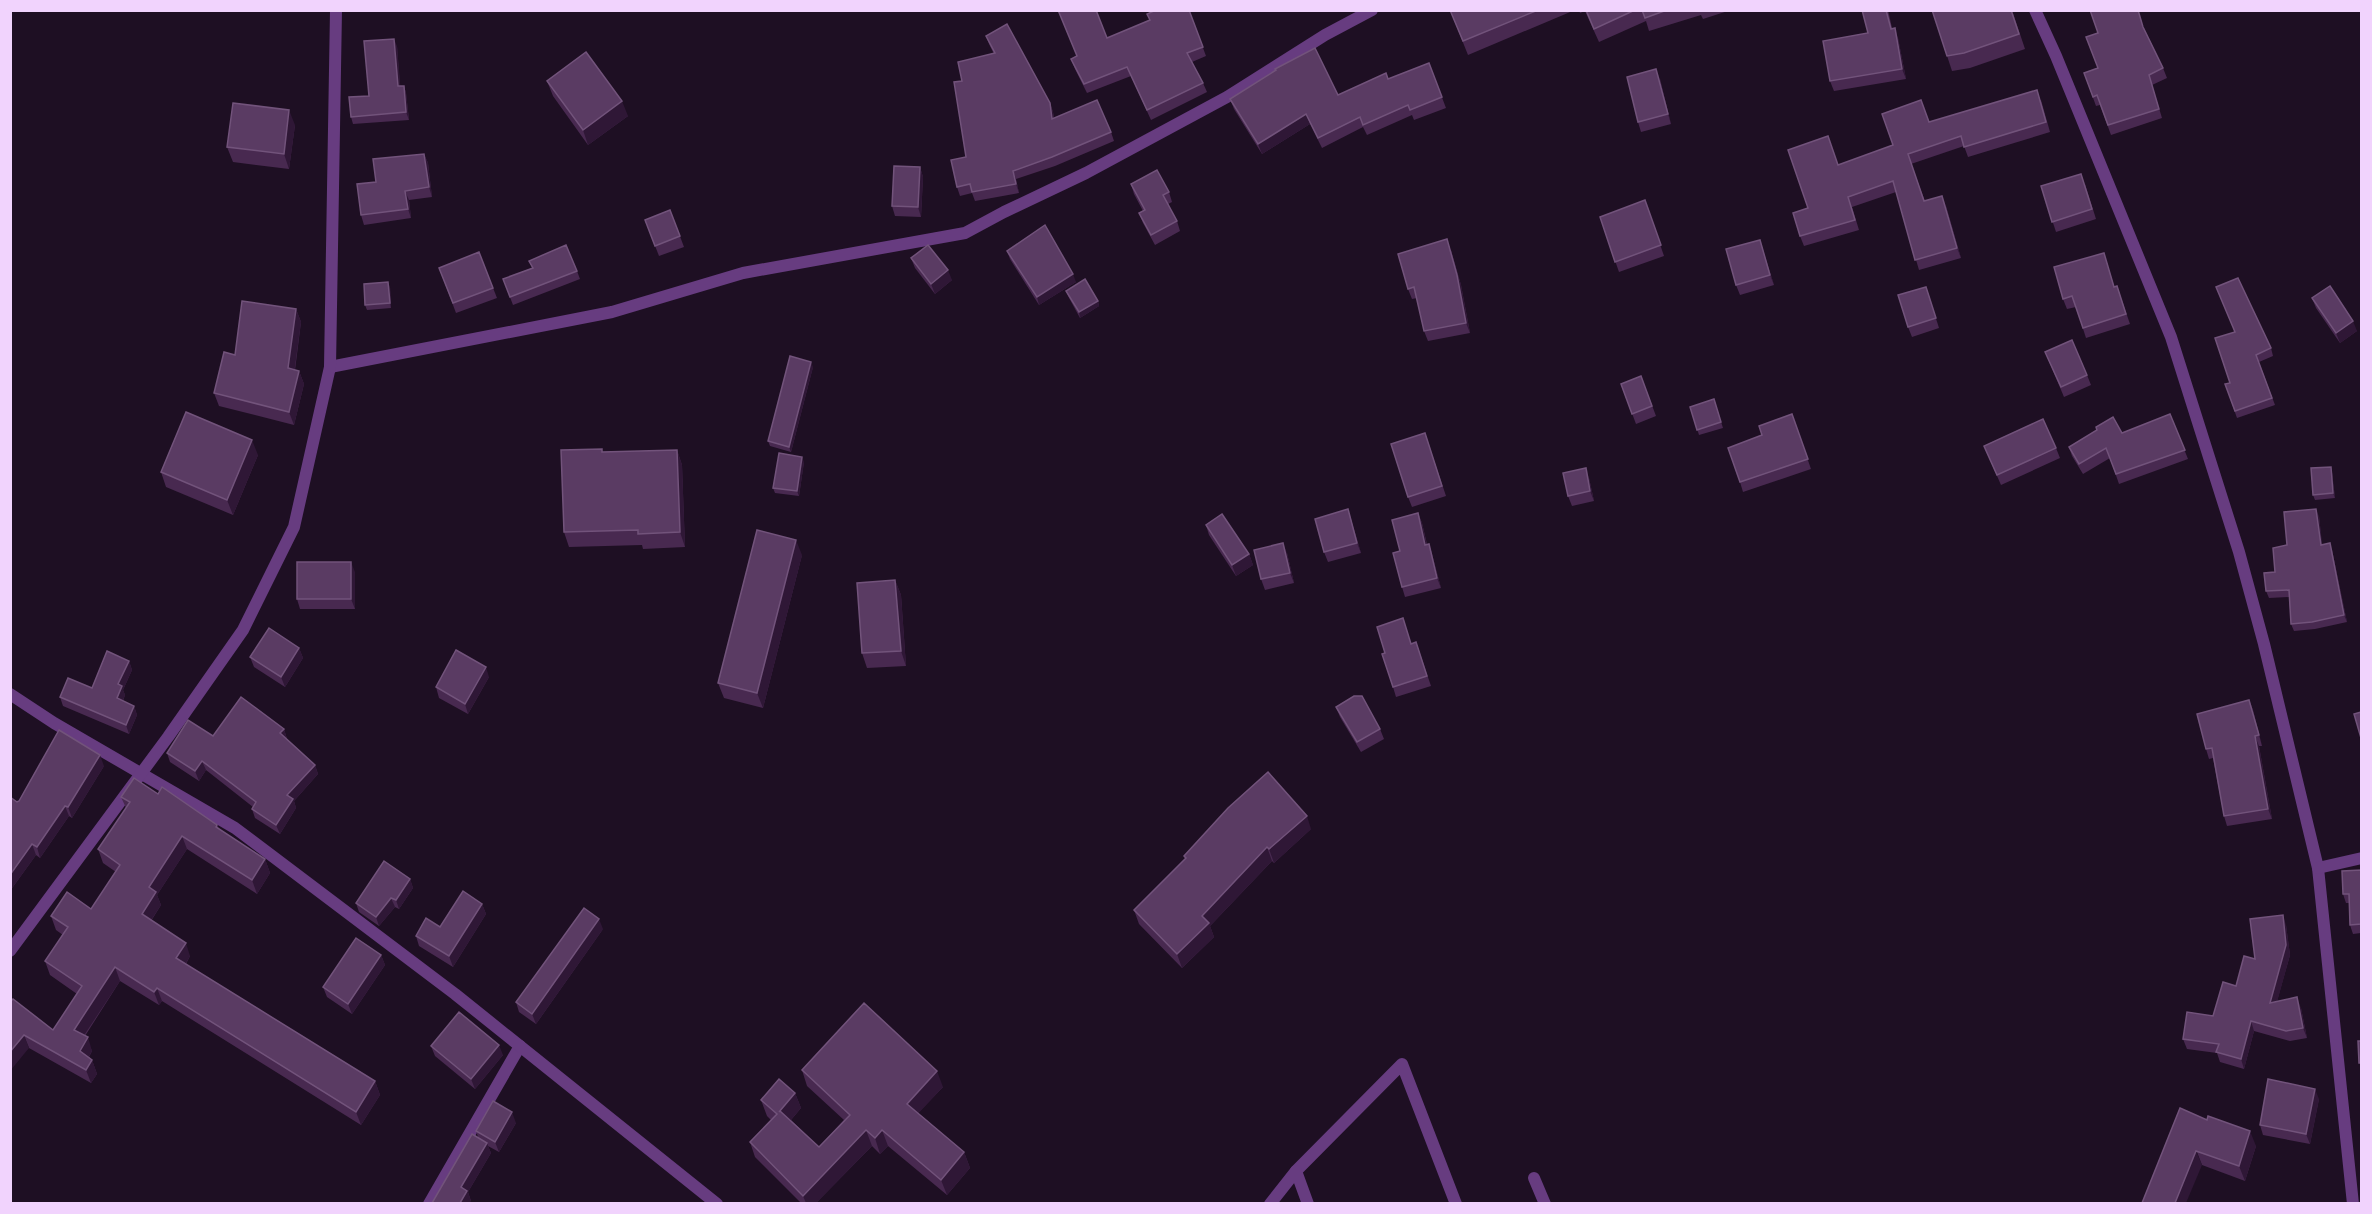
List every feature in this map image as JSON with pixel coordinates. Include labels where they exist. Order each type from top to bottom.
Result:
[{"type":"street","points":[[10,951],[142,773],[243,630],[294,527],[330,367],[336,10]]},
{"type":"street","points":[[330,367],[612,312],[743,273],[965,233],[1086,173],[1227,97],[1326,35],[1372,10]]},
{"type":"street","points":[[2035,10],[2092,142],[2171,337],[2248,585],[2318,868],[2353,1203]]},
{"type":"street","points":[[10,694],[54,723],[236,828],[455,994],[717,1203]]},
{"type":"street","points":[[2318,868],[2361,858]]},
{"type":"street","points":[[429,1203],[520,1046]]},
{"type":"street","points":[[1270,1203],[1296,1171],[1402,1064],[1456,1203]]},
{"type":"street","points":[[1296,1171],[1308,1203]]},
{"type":"street","points":[[1534,1178],[1545,1203]]},
{"type":"building","points":[[1058,10],[1096,10],[1107,38],[1150,20],[1147,14],[1156,10],[1189,10],[1203,47],[1187,53],[1203,83],[1147,110],[1127,67],[1084,84],[1071,59],[1077,56]]},
{"type":"building","points":[[1450,10],[1538,10],[1463,41]]},
{"type":"building","points":[[1586,10],[1635,10],[1594,29]]},
{"type":"building","points":[[1642,10],[1667,10],[1645,18]]},
{"type":"building","points":[[1862,10],[1886,10],[1891,29],[1895,28],[1902,69],[1830,81],[1823,41],[1868,33]]},
{"type":"building","points":[[1932,10],[2011,10],[2019,34],[1964,53],[1947,56]]},
{"type":"building","points":[[2090,10],[2138,10],[2143,27],[2163,68],[2149,75],[2159,109],[2108,125],[2097,95],[2093,97],[2084,73],[2098,68],[2086,37],[2098,33]]},
{"type":"building","points":[[1007,24],[1050,103],[1052,119],[1097,100],[1111,132],[1013,171],[1016,184],[972,192],[970,184],[957,187],[951,160],[966,157],[954,82],[962,81],[958,62],[995,53],[986,36]]},
{"type":"building","points":[[394,39],[398,86],[404,86],[406,112],[351,117],[349,97],[369,96],[364,41]]},
{"type":"building","points":[[1315,48],[1338,95],[1386,73],[1388,79],[1429,63],[1442,97],[1410,110],[1408,105],[1363,125],[1360,117],[1318,138],[1306,114],[1258,144],[1230,99],[1275,69]]},
{"type":"building","points":[[586,52],[622,101],[583,130],[547,81]]},
{"type":"building","points":[[1656,69],[1668,114],[1638,122],[1627,77]]},
{"type":"building","points":[[2037,90],[2046,122],[1964,147],[1961,136],[1908,154],[1924,201],[1942,196],[1957,248],[1915,260],[1893,181],[1848,197],[1855,220],[1800,236],[1793,213],[1808,208],[1788,150],[1828,136],[1838,165],[1893,145],[1882,114],[1921,100],[1929,122]]},
{"type":"building","points":[[233,103],[289,110],[284,154],[227,147]]},
{"type":"building","points":[[424,154],[429,187],[405,191],[408,209],[361,215],[357,184],[376,182],[373,159]]},
{"type":"building","points":[[894,166],[920,167],[918,207],[892,206]]},
{"type":"building","points":[[1157,170],[1169,192],[1163,195],[1177,221],[1151,235],[1139,213],[1145,210],[1131,184]]},
{"type":"building","points":[[2081,174],[2092,209],[2052,222],[2041,186]]},
{"type":"building","points":[[1645,200],[1661,245],[1615,262],[1600,217]]},
{"type":"building","points":[[670,210],[680,236],[655,246],[645,220]]},
{"type":"building","points":[[1045,225],[1073,274],[1037,297],[1007,251]]},
{"type":"building","points":[[1447,239],[1457,275],[1466,323],[1424,331],[1414,287],[1408,289],[1398,254]]},
{"type":"building","points":[[1760,240],[1770,275],[1736,285],[1726,249]]},
{"type":"building","points":[[566,245],[577,271],[510,297],[503,279],[533,268],[529,261]]},
{"type":"building","points":[[928,245],[948,270],[931,284],[911,258]]},
{"type":"building","points":[[479,252],[493,288],[453,303],[439,268]]},
{"type":"building","points":[[2104,253],[2114,287],[2117,286],[2126,314],[2083,328],[2072,296],[2063,299],[2054,267]]},
{"type":"building","points":[[2238,278],[2271,348],[2256,355],[2272,398],[2235,411],[2225,384],[2230,383],[2215,338],[2235,332],[2216,287]]},
{"type":"building","points":[[1085,279],[1098,301],[1079,312],[1066,291]]},
{"type":"building","points":[[388,282],[390,303],[365,305],[364,284]]},
{"type":"building","points":[[2330,286],[2353,321],[2336,333],[2312,298]]},
{"type":"building","points":[[1926,287],[1936,318],[1908,327],[1898,295]]},
{"type":"building","points":[[242,301],[296,309],[288,368],[299,371],[289,412],[214,393],[224,352],[235,355]]},
{"type":"building","points":[[2072,340],[2087,375],[2061,387],[2045,352]]},
{"type":"building","points":[[790,356],[811,362],[789,447],[768,441]]},
{"type":"building","points":[[1641,376],[1652,406],[1632,414],[1621,384]]},
{"type":"building","points":[[1714,399],[1721,422],[1697,430],[1690,407]]},
{"type":"building","points":[[186,412],[252,440],[227,500],[161,472]]},
{"type":"building","points":[[1792,414],[1808,459],[1740,482],[1728,448],[1762,435],[1759,426]]},
{"type":"building","points":[[2170,414],[2185,450],[2116,474],[2106,448],[2079,464],[2069,447],[2113,417],[2122,433]]},
{"type":"building","points":[[2043,419],[2056,448],[1997,475],[1984,446]]},
{"type":"building","points":[[1425,433],[1442,486],[1408,497],[1391,444]]},
{"type":"building","points":[[602,449],[602,452],[677,450],[680,532],[638,534],[638,530],[564,532],[561,450]]},
{"type":"building","points":[[779,453],[802,457],[797,491],[773,488]]},
{"type":"building","points":[[2331,467],[2333,493],[2313,495],[2311,468]]},
{"type":"building","points":[[1586,468],[1590,491],[1568,496],[1563,473]]},
{"type":"building","points":[[1348,509],[1357,543],[1324,552],[1315,519]]},
{"type":"building","points":[[2316,509],[2321,545],[2330,543],[2344,615],[2291,624],[2289,590],[2266,591],[2264,573],[2275,572],[2273,548],[2287,545],[2284,512]]},
{"type":"building","points":[[1418,513],[1425,545],[1429,544],[1437,578],[1402,587],[1393,553],[1400,551],[1392,520]]},
{"type":"building","points":[[1222,514],[1249,554],[1232,565],[1206,525]]},
{"type":"building","points":[[757,530],[796,540],[757,693],[718,683]]},
{"type":"building","points":[[1283,543],[1290,573],[1261,579],[1254,550]]},
{"type":"building","points":[[297,562],[351,562],[351,599],[297,599]]},
{"type":"building","points":[[895,580],[901,651],[862,653],[857,583]]},
{"type":"building","points":[[1403,618],[1411,644],[1416,642],[1427,676],[1393,687],[1382,654],[1385,653],[1377,627]]},
{"type":"building","points":[[269,628],[299,648],[281,677],[250,657]]},
{"type":"building","points":[[456,650],[486,667],[465,704],[436,687]]},
{"type":"building","points":[[107,651],[129,661],[118,684],[122,686],[117,698],[134,706],[126,725],[60,697],[68,678],[92,688]]},
{"type":"building","points":[[1354,696],[1362,696],[1380,729],[1357,742],[1336,707]]},
{"type":"building","points":[[241,697],[284,729],[280,733],[315,765],[287,795],[293,799],[276,825],[252,809],[256,802],[202,761],[195,771],[167,753],[188,720],[213,736]]},
{"type":"building","points":[[2249,700],[2259,735],[2255,736],[2268,809],[2224,816],[2212,748],[2206,749],[2197,714]]},
{"type":"building","points":[[2361,712],[2361,738],[2354,714]]},
{"type":"building","points":[[59,730],[100,755],[68,807],[65,806],[37,847],[32,844],[10,875],[10,797],[19,801]]},
{"type":"building","points":[[1268,772],[1307,816],[1269,849],[1267,847],[1202,916],[1209,923],[1177,954],[1134,910],[1186,858],[1184,856],[1228,808]]},
{"type":"building","points":[[134,778],[158,794],[162,787],[217,825],[216,827],[265,859],[252,880],[182,836],[149,887],[156,892],[142,914],[186,943],[176,958],[375,1081],[356,1112],[157,988],[154,992],[115,967],[74,1030],[88,1037],[80,1051],[92,1060],[86,1070],[24,1035],[10,1052],[10,1002],[13,999],[53,1030],[82,986],[45,961],[68,927],[51,916],[67,892],[91,909],[120,865],[98,849],[130,802],[121,797]]},
{"type":"building","points":[[384,861],[410,879],[396,900],[391,898],[376,917],[356,903]]},
{"type":"building","points":[[2361,870],[2361,924],[2350,925],[2349,894],[2343,894],[2342,871]]},
{"type":"building","points":[[463,891],[482,904],[449,956],[416,936],[426,918],[440,927]]},
{"type":"building","points":[[584,908],[599,919],[532,1014],[516,1002]]},
{"type":"building","points":[[2283,915],[2286,945],[2270,1003],[2297,997],[2303,1028],[2286,1031],[2251,1021],[2241,1059],[2216,1052],[2219,1044],[2183,1039],[2187,1012],[2213,1016],[2223,982],[2236,986],[2244,956],[2255,959],[2250,919]]},
{"type":"building","points":[[356,938],[381,955],[348,1004],[323,987]]},
{"type":"building","points":[[864,1003],[937,1071],[907,1104],[964,1152],[941,1180],[882,1130],[875,1138],[866,1130],[803,1196],[750,1142],[777,1114],[761,1100],[779,1079],[795,1093],[779,1112],[819,1147],[850,1115],[802,1070]]},
{"type":"building","points":[[459,1012],[499,1045],[471,1079],[431,1046]]},
{"type":"building","points":[[2358,1041],[2361,1041],[2361,1063],[2359,1063]]},
{"type":"building","points":[[2268,1079],[2315,1089],[2306,1134],[2260,1125]]},
{"type":"building","points":[[493,1101],[512,1112],[495,1142],[476,1131]]},
{"type":"building","points":[[2180,1108],[2207,1120],[2208,1116],[2250,1131],[2239,1166],[2196,1151],[2175,1203],[2142,1203]]},
{"type":"building","points":[[472,1134],[487,1143],[461,1187],[467,1191],[460,1203],[432,1203]]}]
